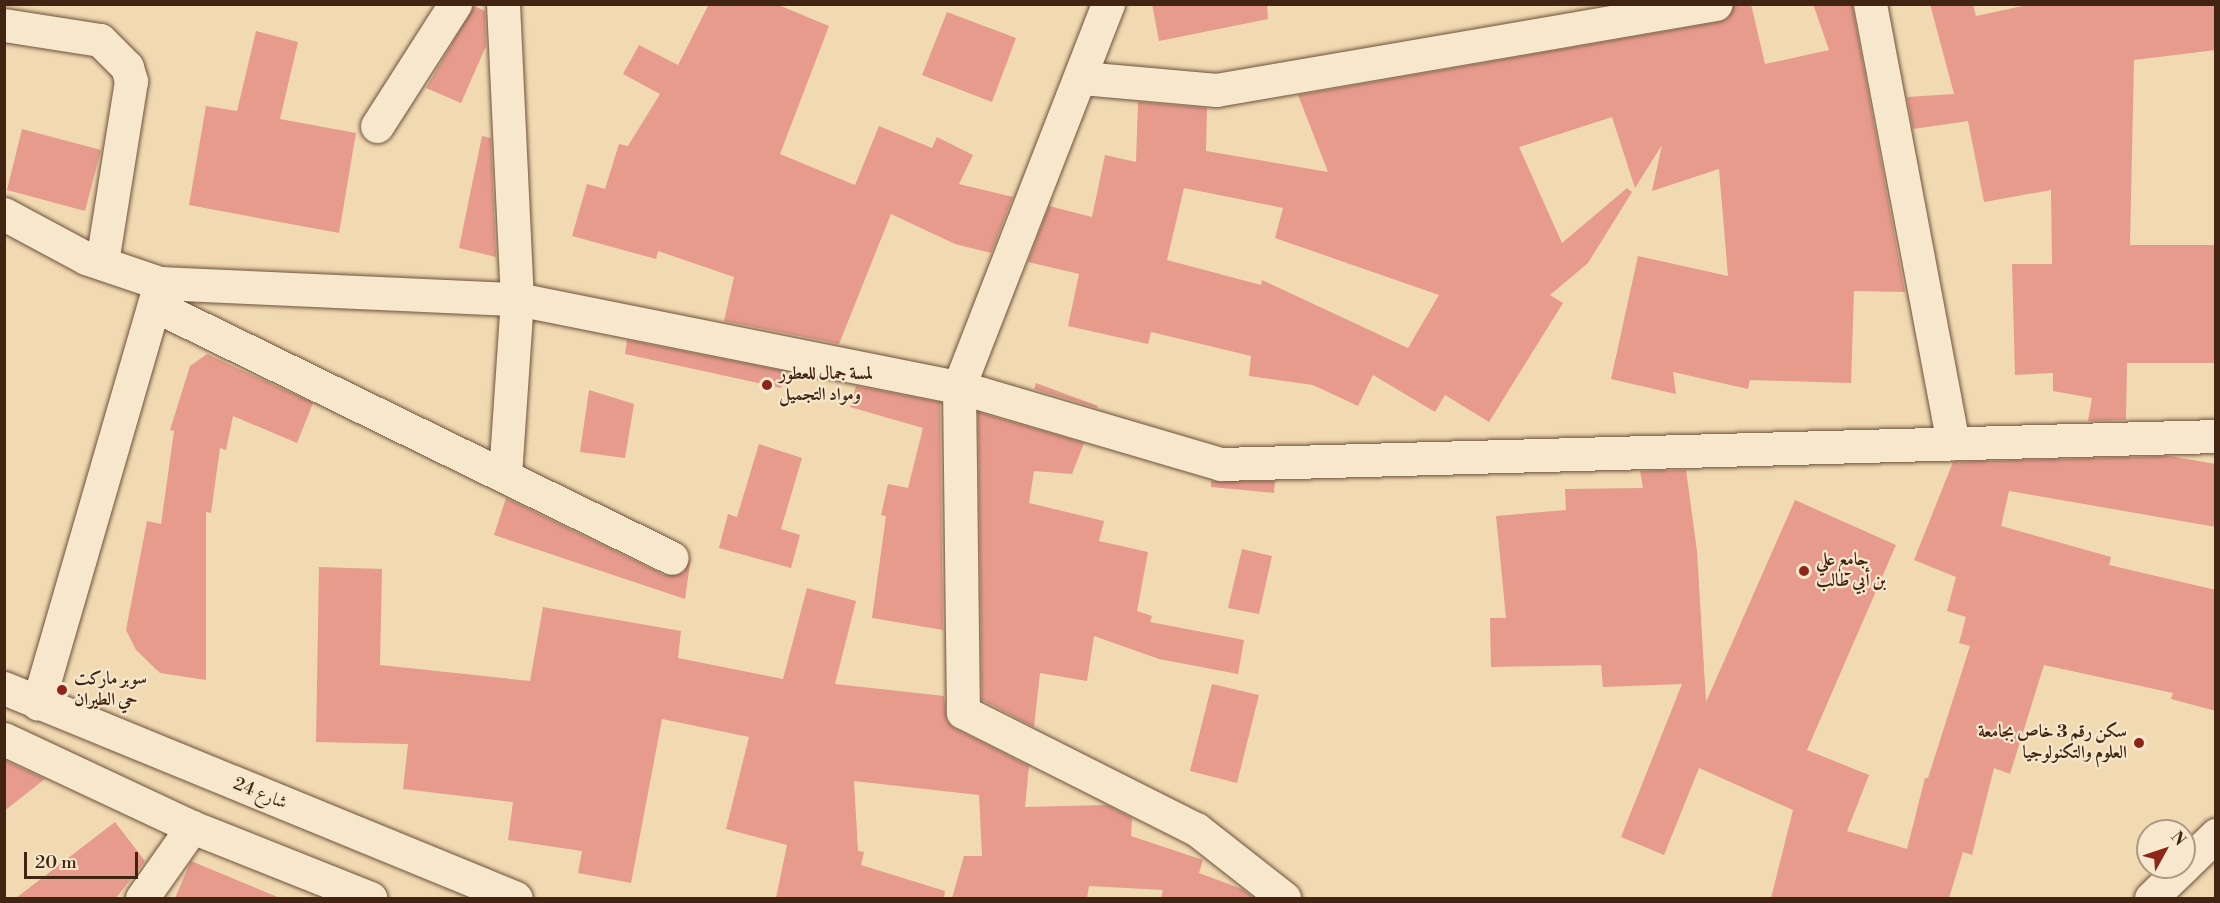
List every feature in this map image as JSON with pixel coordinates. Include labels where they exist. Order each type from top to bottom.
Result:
[{"type":"street","points":[[377,126],[455,4]]},
{"type":"street","points":[[503,4],[517,299],[505,476]]},
{"type":"street","points":[[1108,4],[1082,78],[959,387],[963,712],[1196,829],[1284,898]]},
{"type":"street","points":[[1082,78],[1216,90],[1716,4]]},
{"type":"street","points":[[1870,4],[1953,443]]},
{"type":"street","points":[[4,25],[100,40],[127,67],[131,81],[102,263]]},
{"type":"street","points":[[4,214],[102,263],[505,476],[672,558]]},
{"type":"street","points":[[157,294],[517,299],[959,387],[1221,464],[2216,436]]},
{"type":"street","points":[[38,704],[157,294]]},
{"type":"street","name":"شارع 24","points":[[4,688],[38,704],[516,898]]},
{"type":"street","points":[[4,739],[192,827],[370,898]]},
{"type":"street","points":[[142,898],[192,827]]},
{"type":"street","points":[[2196,854],[2216,835]]},
{"type":"street","points":[[2151,898],[2170,879]]},
{"type":"building","points":[[709,4],[776,4],[829,26],[780,154],[855,185],[879,126],[932,148],[937,137],[973,155],[959,184],[1013,197],[991,253],[955,244],[891,214],[839,344],[724,321],[734,277],[658,251],[656,259],[572,236],[587,184],[605,189],[619,144],[628,146],[660,94],[623,74],[639,45],[678,65]]},
{"type":"building","points":[[1152,4],[1267,4],[1268,19],[1159,41]]},
{"type":"building","points":[[1734,4],[1751,4],[1765,64],[1829,50],[1813,4],[1852,4],[1905,292],[1854,291],[1851,383],[1750,380],[1748,389],[1673,372],[1676,394],[1611,379],[1638,256],[1728,276],[1719,169],[1652,191],[1662,145],[1635,188],[1612,117],[1519,147],[1562,243],[1627,188],[1632,192],[1588,263],[1550,295],[1563,303],[1489,422],[1445,395],[1435,412],[1373,375],[1358,406],[1313,385],[1249,376],[1251,356],[1151,332],[1148,344],[1068,326],[1079,274],[1028,262],[1049,206],[1092,217],[1105,155],[1136,162],[1138,102],[1207,108],[1206,151],[1328,172],[1298,95],[1719,22],[1728,18]],"holes":[[[1184,188],[1283,208],[1275,238],[1439,295],[1408,348],[1262,280],[1261,285],[1167,260]]]},
{"type":"building","points":[[1930,4],[1973,4],[1976,16],[2032,4],[2216,4],[2216,50],[2134,60],[2130,245],[2216,245],[2216,363],[2127,363],[2126,420],[2088,421],[2092,398],[2053,391],[2053,373],[2015,375],[2012,264],[2052,264],[2051,190],[1984,202],[1968,121],[1913,129],[1907,97],[1954,94]]},
{"type":"building","points":[[474,6],[485,11],[486,46],[461,103],[426,88]]},
{"type":"building","points":[[947,12],[1016,38],[992,102],[922,75]]},
{"type":"building","points":[[256,31],[298,42],[280,119],[356,133],[339,233],[189,205],[206,106],[237,111]]},
{"type":"building","points":[[22,129],[101,150],[85,211],[7,190]]},
{"type":"building","points":[[482,136],[491,138],[496,257],[459,248]]},
{"type":"building","points":[[627,340],[785,371],[781,388],[625,354]]},
{"type":"building","points":[[207,354],[313,403],[297,443],[233,416],[226,450],[220,448],[211,513],[206,512],[206,680],[160,673],[136,650],[126,630],[147,521],[161,524],[174,431],[170,430],[190,366]]},
{"type":"building","points":[[1036,383],[1098,406],[1097,408],[1034,389]]},
{"type":"building","points":[[856,386],[940,402],[943,630],[872,618],[886,516],[881,515],[888,484],[908,488],[923,428],[850,407]]},
{"type":"building","points":[[589,390],[634,404],[625,458],[580,452]]},
{"type":"building","points":[[978,412],[1084,443],[1072,474],[1034,471],[1029,503],[1104,521],[1099,541],[1148,552],[1137,611],[1152,616],[1150,622],[1244,640],[1238,674],[1159,659],[1094,636],[1087,681],[1040,673],[1034,727],[982,700]]},
{"type":"building","points":[[759,444],[802,458],[781,529],[800,535],[791,568],[719,548],[728,514],[737,517]]},
{"type":"building","points":[[2169,456],[2216,464],[2216,527],[2009,491],[2001,526],[2111,557],[2109,565],[2216,590],[2216,711],[2171,699],[2173,693],[2044,665],[2010,774],[1994,768],[1972,855],[1963,852],[1949,898],[1771,898],[1793,810],[1699,768],[1664,855],[1621,837],[1682,684],[1603,687],[1601,665],[1491,667],[1490,618],[1506,618],[1496,516],[1566,510],[1565,489],[1643,488],[1640,471],[1686,470],[1697,551],[1706,702],[1795,500],[1896,545],[1807,750],[1869,775],[1847,831],[1907,849],[1925,778],[1928,778],[1970,646],[1959,643],[1966,617],[1947,611],[1956,577],[1914,560],[1953,462]]},
{"type":"building","points":[[1211,481],[1275,481],[1274,493],[1211,487]]},
{"type":"building","points":[[506,498],[664,575],[683,573],[691,557],[685,599],[494,535]]},
{"type":"building","points":[[1242,549],[1272,556],[1259,614],[1228,608]]},
{"type":"building","points":[[319,567],[382,569],[380,665],[530,681],[543,607],[681,631],[678,658],[783,679],[807,588],[856,601],[835,684],[944,696],[947,721],[954,728],[1029,766],[1025,807],[1107,805],[1132,818],[1131,836],[1203,860],[1199,873],[1242,889],[1254,898],[1161,898],[1163,890],[1089,886],[1087,898],[952,898],[964,856],[982,856],[979,795],[854,781],[858,851],[864,852],[861,865],[945,891],[944,898],[776,898],[787,845],[726,829],[749,737],[662,719],[631,883],[578,873],[582,851],[508,840],[513,802],[403,789],[408,744],[316,742]]},
{"type":"building","points":[[1212,684],[1259,695],[1237,783],[1190,771]]},
{"type":"building","points":[[4,760],[45,779],[4,811]]},
{"type":"building","points":[[115,822],[145,861],[116,898],[16,898]]},
{"type":"building","points":[[191,861],[280,898],[175,898]]},
{"type":"place","name":"لمسة جمال للعطور ومواد التجميل","points":[[767,385]]},
{"type":"place","name":"جامع علي بن أبي طالب","points":[[1804,571]]},
{"type":"place","name":"سوبر ماركت حي الطيران","points":[[62,690]]},
{"type":"place","name":"سكن رقم 3 خاص بجامعة العلوم والتكنولوجيا","points":[[2139,743]]}]
